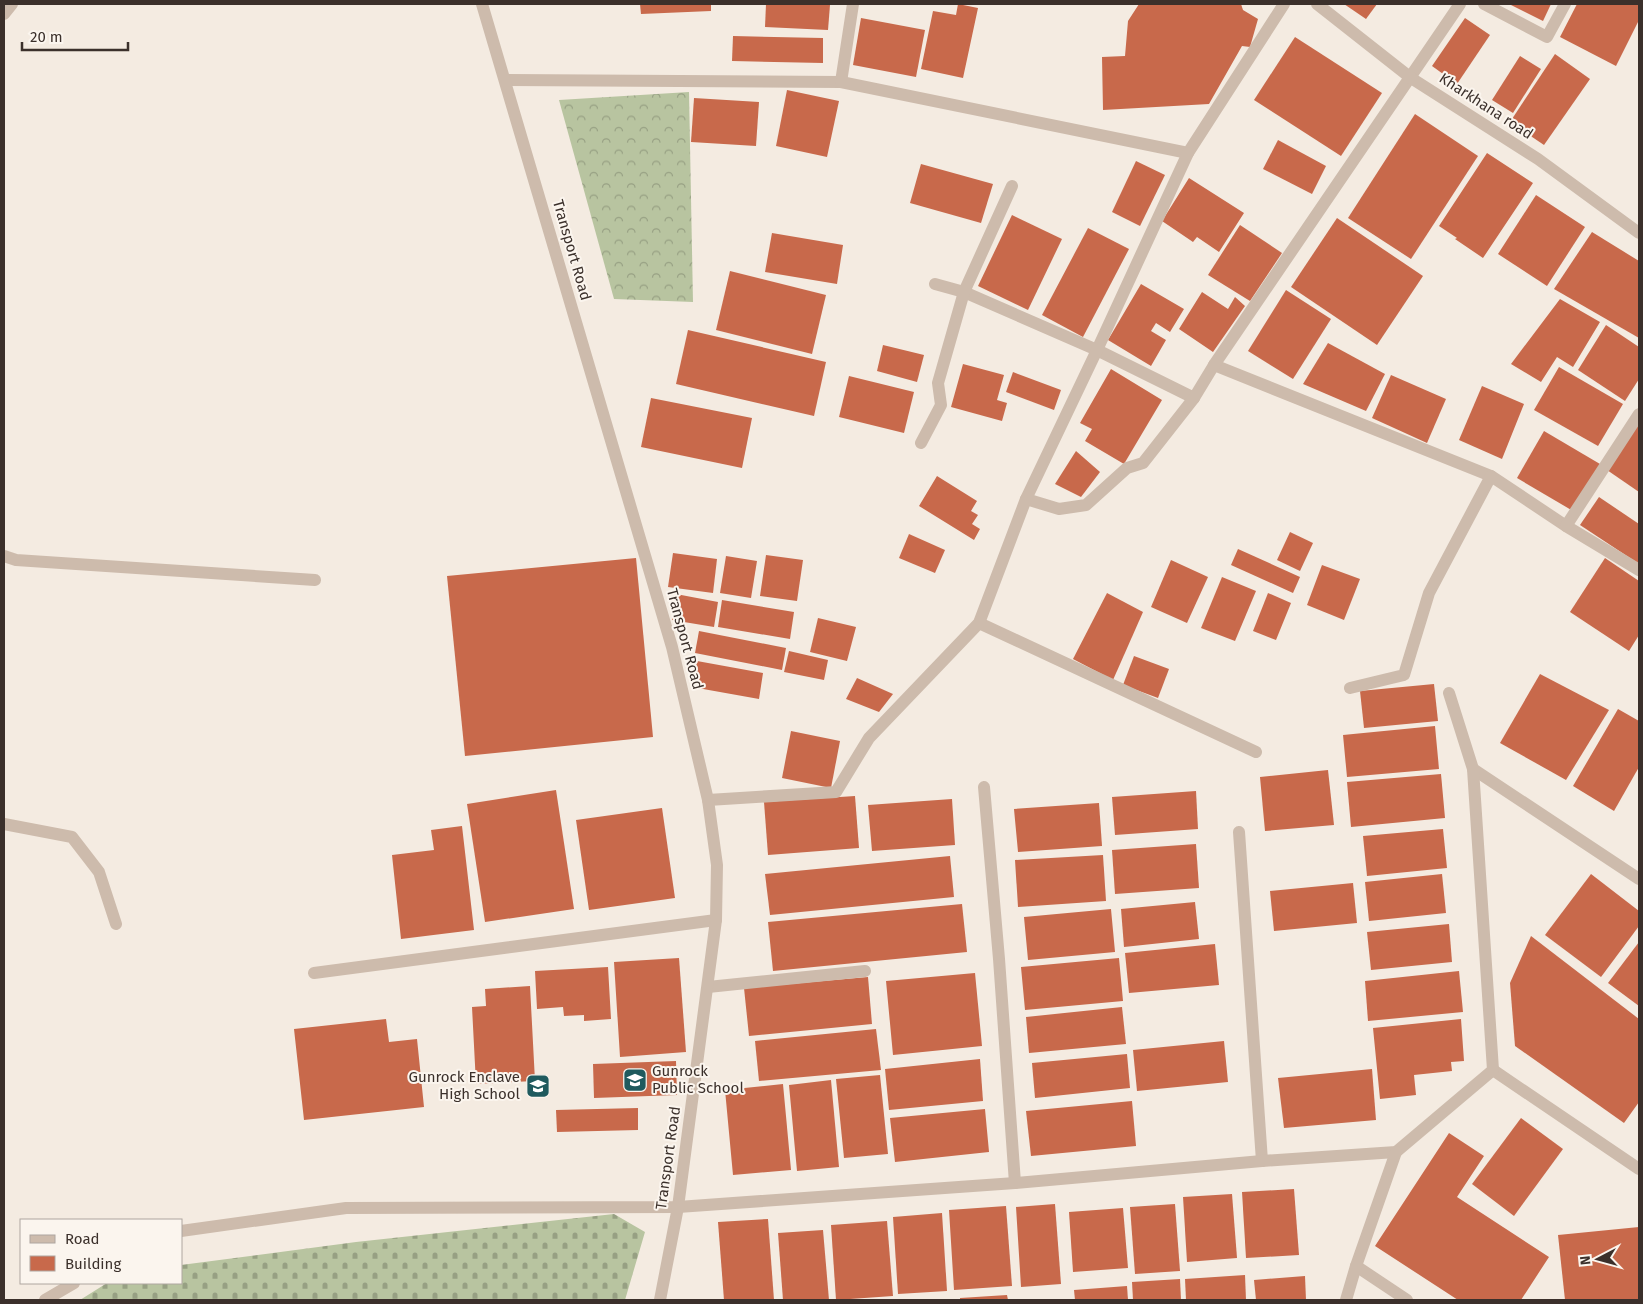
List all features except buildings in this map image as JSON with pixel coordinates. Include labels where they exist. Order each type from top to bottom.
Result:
[{"type":"street","points":[[4,14],[12,4]]},
{"type":"street","name":"Transport Road","points":[[482,4],[672,647],[708,800],[717,865],[716,920],[708,986],[678,1207],[660,1300]]},
{"type":"street","points":[[841,82],[852,4]]},
{"type":"street","points":[[708,800],[836,792],[869,738],[979,623],[1026,499],[1188,153],[1284,4]]},
{"type":"street","name":"Kharkhana road","points":[[1317,4],[1411,78],[1538,159],[1639,233]]},
{"type":"street","points":[[1026,499],[1059,509],[1086,505],[1127,468],[1143,463],[1194,398],[1214,365],[1460,4]]},
{"type":"street","points":[[1484,4],[1548,37],[1565,4]]},
{"type":"street","points":[[505,80],[841,82],[1188,153]]},
{"type":"street","points":[[921,443],[941,405],[938,383],[964,292],[1012,186]]},
{"type":"street","points":[[935,284],[964,292],[1097,350],[1194,398]]},
{"type":"street","points":[[1214,365],[1491,476],[1566,526],[1639,570]]},
{"type":"street","points":[[1566,526],[1639,414]]},
{"type":"street","points":[[1350,688],[1404,675],[1429,593],[1491,476]]},
{"type":"street","points":[[4,556],[16,560],[315,580]]},
{"type":"street","points":[[979,623],[1256,752]]},
{"type":"street","points":[[1449,693],[1473,768],[1492,1070]]},
{"type":"street","points":[[1473,768],[1639,879]]},
{"type":"street","points":[[984,788],[999,959],[1015,1183]]},
{"type":"street","points":[[4,824],[72,837],[99,872],[116,924]]},
{"type":"street","points":[[1239,832],[1262,1161]]},
{"type":"street","points":[[314,973],[716,920]]},
{"type":"street","points":[[708,986],[865,971]]},
{"type":"street","points":[[1346,1300],[1396,1152],[1492,1070]]},
{"type":"street","points":[[1492,1070],[1639,1169]]},
{"type":"street","points":[[182,1231],[346,1208],[678,1207],[1015,1183],[1262,1161],[1396,1152]]},
{"type":"street","points":[[1356,1266],[1407,1300]]},
{"type":"street","points":[[45,1300],[72,1284]]},
{"type":"green space","points":[[689,92],[693,302],[614,299],[559,100]]},
{"type":"green space","points":[[614,1214],[645,1232],[625,1300],[80,1300],[105,1284],[182,1284],[182,1265],[356,1242]]},
{"type":"place","name":"Gunrock Public School","points":[[635,1080]]},
{"type":"place","name":"Gunrock Enclave High School","points":[[538,1086]]}]
